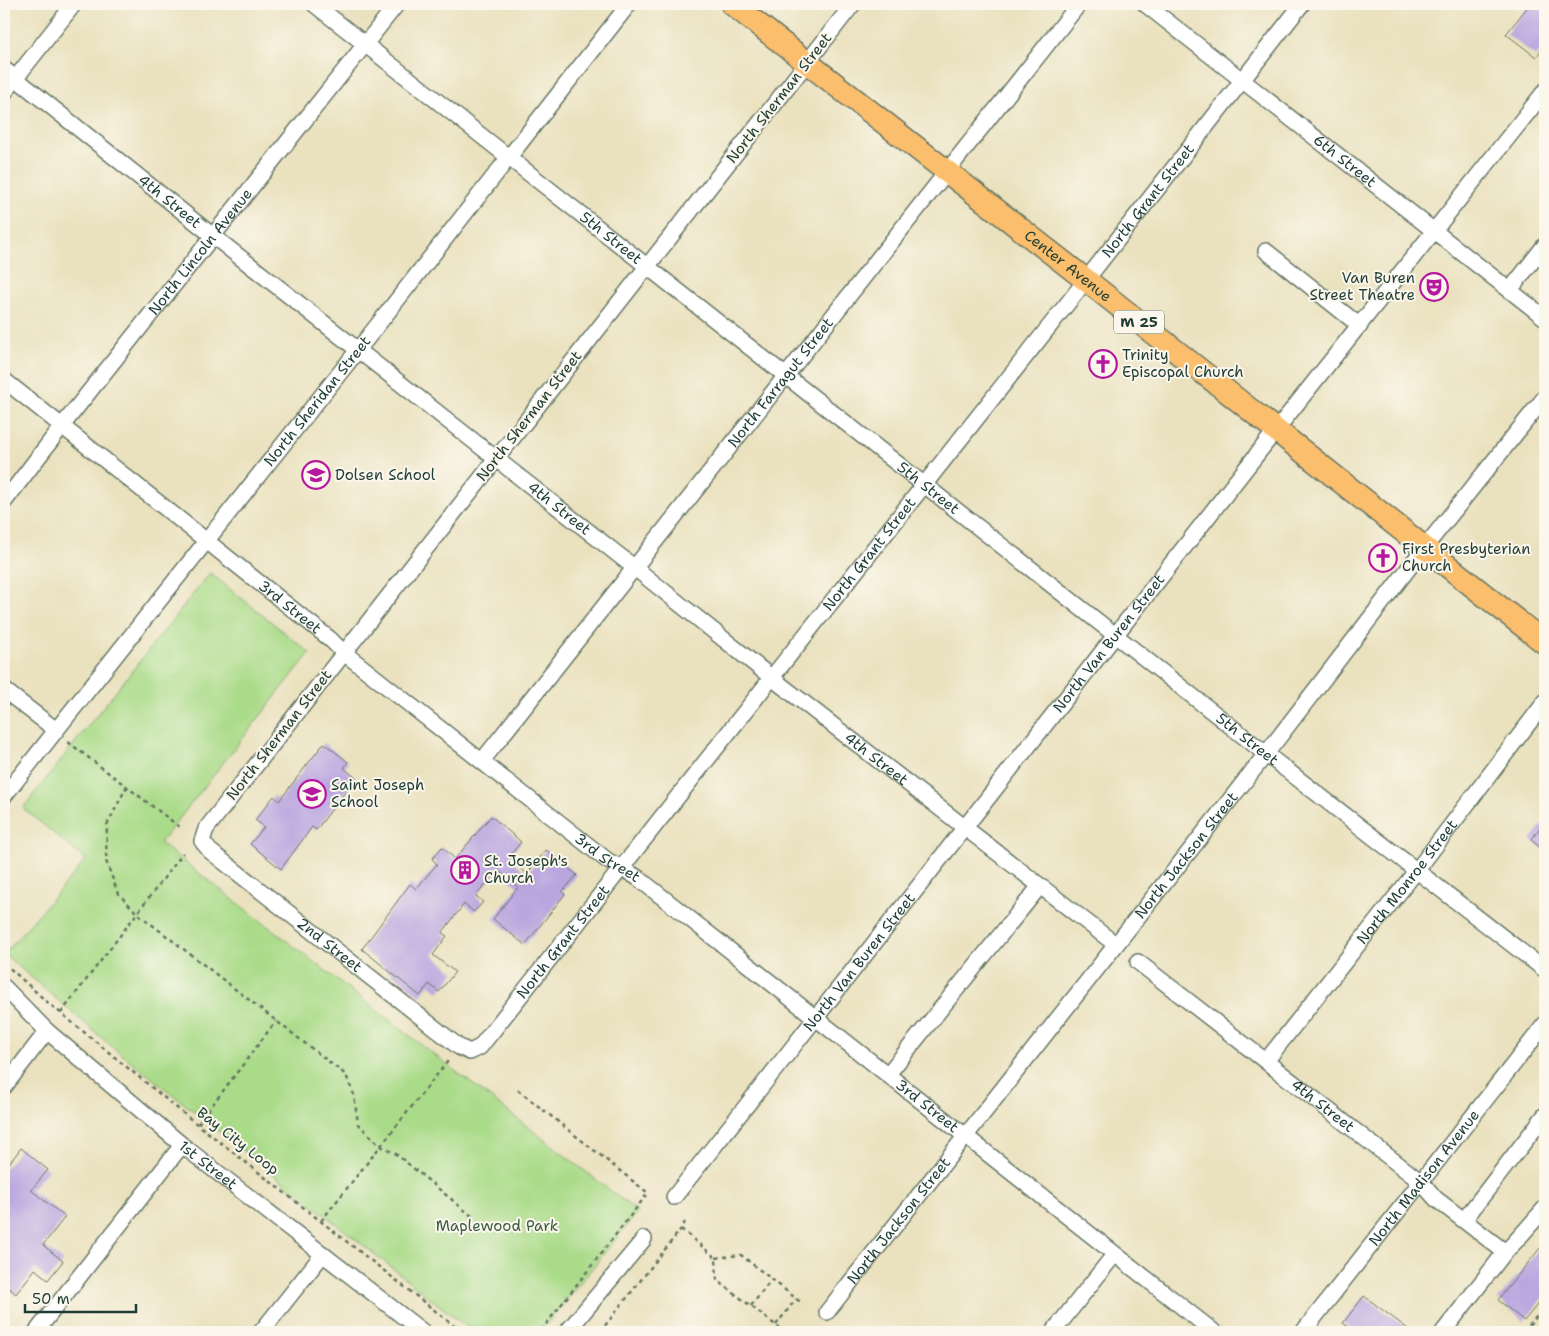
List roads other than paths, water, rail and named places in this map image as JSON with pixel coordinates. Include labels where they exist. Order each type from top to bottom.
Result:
[{"type":"highway","name":"Center Avenue","points":[[732,4],[1086,280],[1545,643]]},
{"type":"street","points":[[4,93],[10,73],[74,4]]},
{"type":"street","name":"5th Street","points":[[314,4],[1266,754],[1545,970]]},
{"type":"street","name":"North Lincoln Avenue","points":[[4,502],[62,426],[397,4]]},
{"type":"street","name":"North Sheridan Street","points":[[4,796],[358,350],[629,4]]},
{"type":"street","name":"North Sherman Street","points":[[206,829],[495,458],[853,4]]},
{"type":"street","name":"North Farragut Street","points":[[482,761],[1079,4]]},
{"type":"street","name":"6th Street","points":[[1145,4],[1545,318]]},
{"type":"street","name":"North Grant Street","points":[[470,1052],[480,1047],[1302,4]]},
{"type":"street","name":"4th Street","points":[[10,73],[212,236],[772,678],[1115,944]]},
{"type":"street","name":"North Van Buren Street","points":[[674,1197],[1276,430],[1545,92]]},
{"type":"street","points":[[1510,290],[1545,245]]},
{"type":"street","points":[[1266,251],[1360,326]]},
{"type":"street","name":"3rd Street","points":[[4,380],[330,639],[343,652],[608,861],[638,878],[1214,1332]]},
{"type":"street","name":"North Jackson Street","points":[[828,1312],[1266,754],[1425,547],[1545,397]]},
{"type":"street","points":[[4,690],[56,730]]},
{"type":"street","name":"North Monroe Street","points":[[1266,1061],[1417,870],[1545,702]]},
{"type":"street","name":"2nd Street","points":[[206,829],[202,841],[210,851],[460,1047],[470,1052]]},
{"type":"street","points":[[888,1074],[1040,886]]},
{"type":"street","name":"4th Street","points":[[1138,962],[1421,1182],[1436,1199],[1505,1252]]},
{"type":"street","name":"1st Street","points":[[4,988],[47,1031],[182,1145],[423,1332]]},
{"type":"street","name":"North Madison Avenue","points":[[1303,1332],[1545,1024]]},
{"type":"street","points":[[4,1086],[47,1031]]},
{"type":"street","points":[[1464,1220],[1540,1134],[1545,1115]]},
{"type":"street","points":[[36,1332],[182,1145]]},
{"type":"street","points":[[1443,1332],[1505,1252],[1545,1208]]},
{"type":"street","points":[[567,1332],[644,1239]]},
{"type":"street","points":[[261,1332],[323,1254]]},
{"type":"street","points":[[1053,1332],[1114,1255]]},
{"type":"place","name":"Van Buren Street Theatre","points":[[1434,287]]},
{"type":"place","name":"Trinity Episcopal Church","points":[[1103,364]]},
{"type":"place","name":"Dolsen School","points":[[316,475]]},
{"type":"place","name":"First Presbyterian Church","points":[[1383,558]]},
{"type":"place","name":"Saint Joseph School","points":[[312,794]]},
{"type":"place","name":"St. Joseph's Church","points":[[465,870]]},
{"type":"park label","name":"Maplewood Park","points":[[497,1226]]}]
